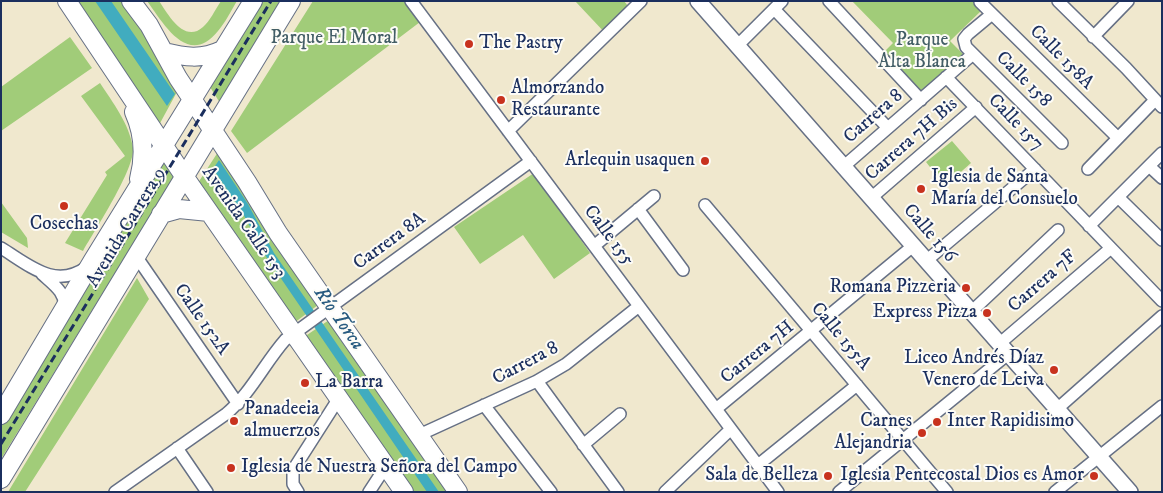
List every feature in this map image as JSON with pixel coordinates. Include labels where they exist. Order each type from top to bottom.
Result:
[{"type":"main road","name":"Avenida Calle 153","points":[[68,1],[209,212],[301,335],[339,398],[404,492]]},
{"type":"main road","name":"Avenida Calle 153","points":[[131,1],[149,25],[190,103],[210,134],[257,196],[326,310],[419,435],[458,492]]},
{"type":"main road","name":"Avenida Carrera 9","points":[[1,414],[93,260],[253,1]]},
{"type":"main road","name":"Avenida Carrera 9","points":[[1,479],[291,1]]},
{"type":"main road","points":[[164,52],[196,57],[211,55],[222,50]]},
{"type":"main road","points":[[121,81],[139,124],[143,142],[143,164],[136,192]]},
{"type":"main road","points":[[161,214],[179,209],[209,212]]},
{"type":"street","name":"Calle 155","points":[[411,1],[778,492]]},
{"type":"street","points":[[508,131],[641,1]]},
{"type":"street","points":[[829,1],[921,100]]},
{"type":"street","points":[[1093,37],[1128,1]]},
{"type":"street","name":"Calle 156","points":[[701,2],[737,46],[1129,492]]},
{"type":"street","name":"Calle 158A","points":[[981,2],[1118,138]]},
{"type":"street","points":[[1060,2],[1126,68],[1158,104],[1118,138],[1088,169]]},
{"type":"street","points":[[737,46],[778,5],[888,128]]},
{"type":"street","name":"Calle 158","points":[[992,14],[964,39],[966,47],[1062,143]]},
{"type":"street","name":"Carrera 8","points":[[843,167],[973,54]]},
{"type":"street","name":"Calle 157","points":[[946,77],[1162,301]]},
{"type":"street","name":"Carrera 7H Bis","points":[[871,198],[976,108]]},
{"type":"street","points":[[1089,226],[1162,153]]},
{"type":"street","name":"Carrera 8A","points":[[273,354],[301,335],[326,310],[531,162]]},
{"type":"street","points":[[1149,166],[1162,178]]},
{"type":"street","points":[[926,261],[1035,169]]},
{"type":"street","points":[[594,246],[654,196]]},
{"type":"street","points":[[1118,197],[1162,240]]},
{"type":"street","name":"Calle 155A","points":[[705,205],[947,492]]},
{"type":"street","points":[[638,209],[683,270]]},
{"type":"street","points":[[971,312],[1058,230]]},
{"type":"street","name":"Carrera 7H","points":[[716,409],[812,332],[913,246]]},
{"type":"street","points":[[1,248],[36,270],[62,294],[65,301],[64,309]]},
{"type":"street","name":"Carrera 7F","points":[[839,492],[903,439],[1004,349],[1111,248]]},
{"type":"street","name":"Calle 152A","points":[[136,256],[238,404]]},
{"type":"street","points":[[36,270],[52,276],[69,276],[87,268],[93,260]]},
{"type":"street","name":"Carrera 8","points":[[419,435],[537,381],[566,364],[639,306]]},
{"type":"street","points":[[1057,409],[1162,316]]},
{"type":"street","name":"Carrera 8A","points":[[115,492],[238,404],[273,354],[286,340],[301,335]]},
{"type":"street","points":[[537,381],[618,492]]},
{"type":"street","points":[[758,465],[857,385]]},
{"type":"street","points":[[298,492],[293,484],[293,470],[339,398]]},
{"type":"street","points":[[484,405],[551,492]]},
{"type":"street","points":[[1055,492],[1162,406]]},
{"type":"street","points":[[584,445],[620,414]]},
{"type":"street","points":[[665,492],[731,429]]},
{"type":"street","points":[[177,448],[207,492]]},
{"type":"street","points":[[369,492],[386,466]]},
{"type":"green space","points":[[75,1],[124,1],[144,29],[178,90],[159,125]]},
{"type":"green space","points":[[147,1],[159,1],[177,25],[189,32],[196,31],[206,25],[221,1],[237,1],[218,31],[207,41],[197,45],[187,44],[178,38],[161,21]]},
{"type":"green space","points":[[262,1],[282,1],[220,103],[210,87]]},
{"type":"green space","name":"Parque El Moral","points":[[313,1],[404,1],[420,22],[247,153],[231,131]]},
{"type":"green space","points":[[575,1],[624,1],[632,11],[607,35]]},
{"type":"green space","name":"Parque Alta Blanca","points":[[852,1],[975,1],[983,9],[950,41],[964,55],[922,96],[882,54],[893,43]]},
{"type":"green space","points":[[70,37],[92,68],[1,131],[1,87]]},
{"type":"green space","points":[[100,83],[128,130],[133,148],[132,158],[128,170],[105,215],[83,251],[65,243],[107,175],[105,172],[125,156],[81,96]]},
{"type":"green space","points":[[952,141],[971,163],[945,186],[926,162]]},
{"type":"green space","points":[[218,152],[318,305],[294,323],[196,186]]},
{"type":"green space","points":[[164,163],[171,167],[175,175],[1,459],[1,423],[156,171]]},
{"type":"green space","points":[[534,173],[590,253],[554,279],[523,235],[480,264],[454,227]]},
{"type":"green space","points":[[1,202],[27,238],[28,248],[1,232]]},
{"type":"green space","points":[[137,278],[149,299],[25,492],[8,492]]},
{"type":"green space","points":[[332,318],[453,492],[410,492],[304,337]]},
{"type":"water","points":[[95,1],[111,1],[175,94],[167,106]]},
{"type":"water","points":[[219,160],[248,204],[274,253],[439,492],[427,492],[267,258],[241,210],[213,169]]},
{"type":"railway","points":[[1,444],[271,1]]},
{"type":"place","name":"The Pastry","points":[[469,44]]},
{"type":"place","name":"Almorzando Restaurante","points":[[501,100]]},
{"type":"place","name":"Arlequin usaquen","points":[[705,161]]},
{"type":"place","name":"Iglesia de Santa María del Consuelo","points":[[921,189]]},
{"type":"place","name":"Cosechas","points":[[64,206]]},
{"type":"place","name":"Romana Pizzeria","points":[[966,288]]},
{"type":"place","name":"Express Pizza","points":[[987,313]]},
{"type":"place","name":"Liceo Andrés Díaz Venero de Leiva","points":[[1054,370]]},
{"type":"place","name":"La Barra","points":[[305,383]]},
{"type":"place","name":"Panadeeia almuerzos","points":[[234,421]]},
{"type":"place","name":"Inter Rapidisimo","points":[[937,422]]},
{"type":"place","name":"Carnes Alejandria","points":[[922,433]]},
{"type":"place","name":"Iglesia de Nuestra Señora del Campo","points":[[231,468]]},
{"type":"place","name":"Sala de Belleza","points":[[828,476]]},
{"type":"place","name":"Iglesia Pentecostal Dios es Amor","points":[[1094,476]]},
{"type":"water label","name":"Río Torca","points":[[338,319]]}]
